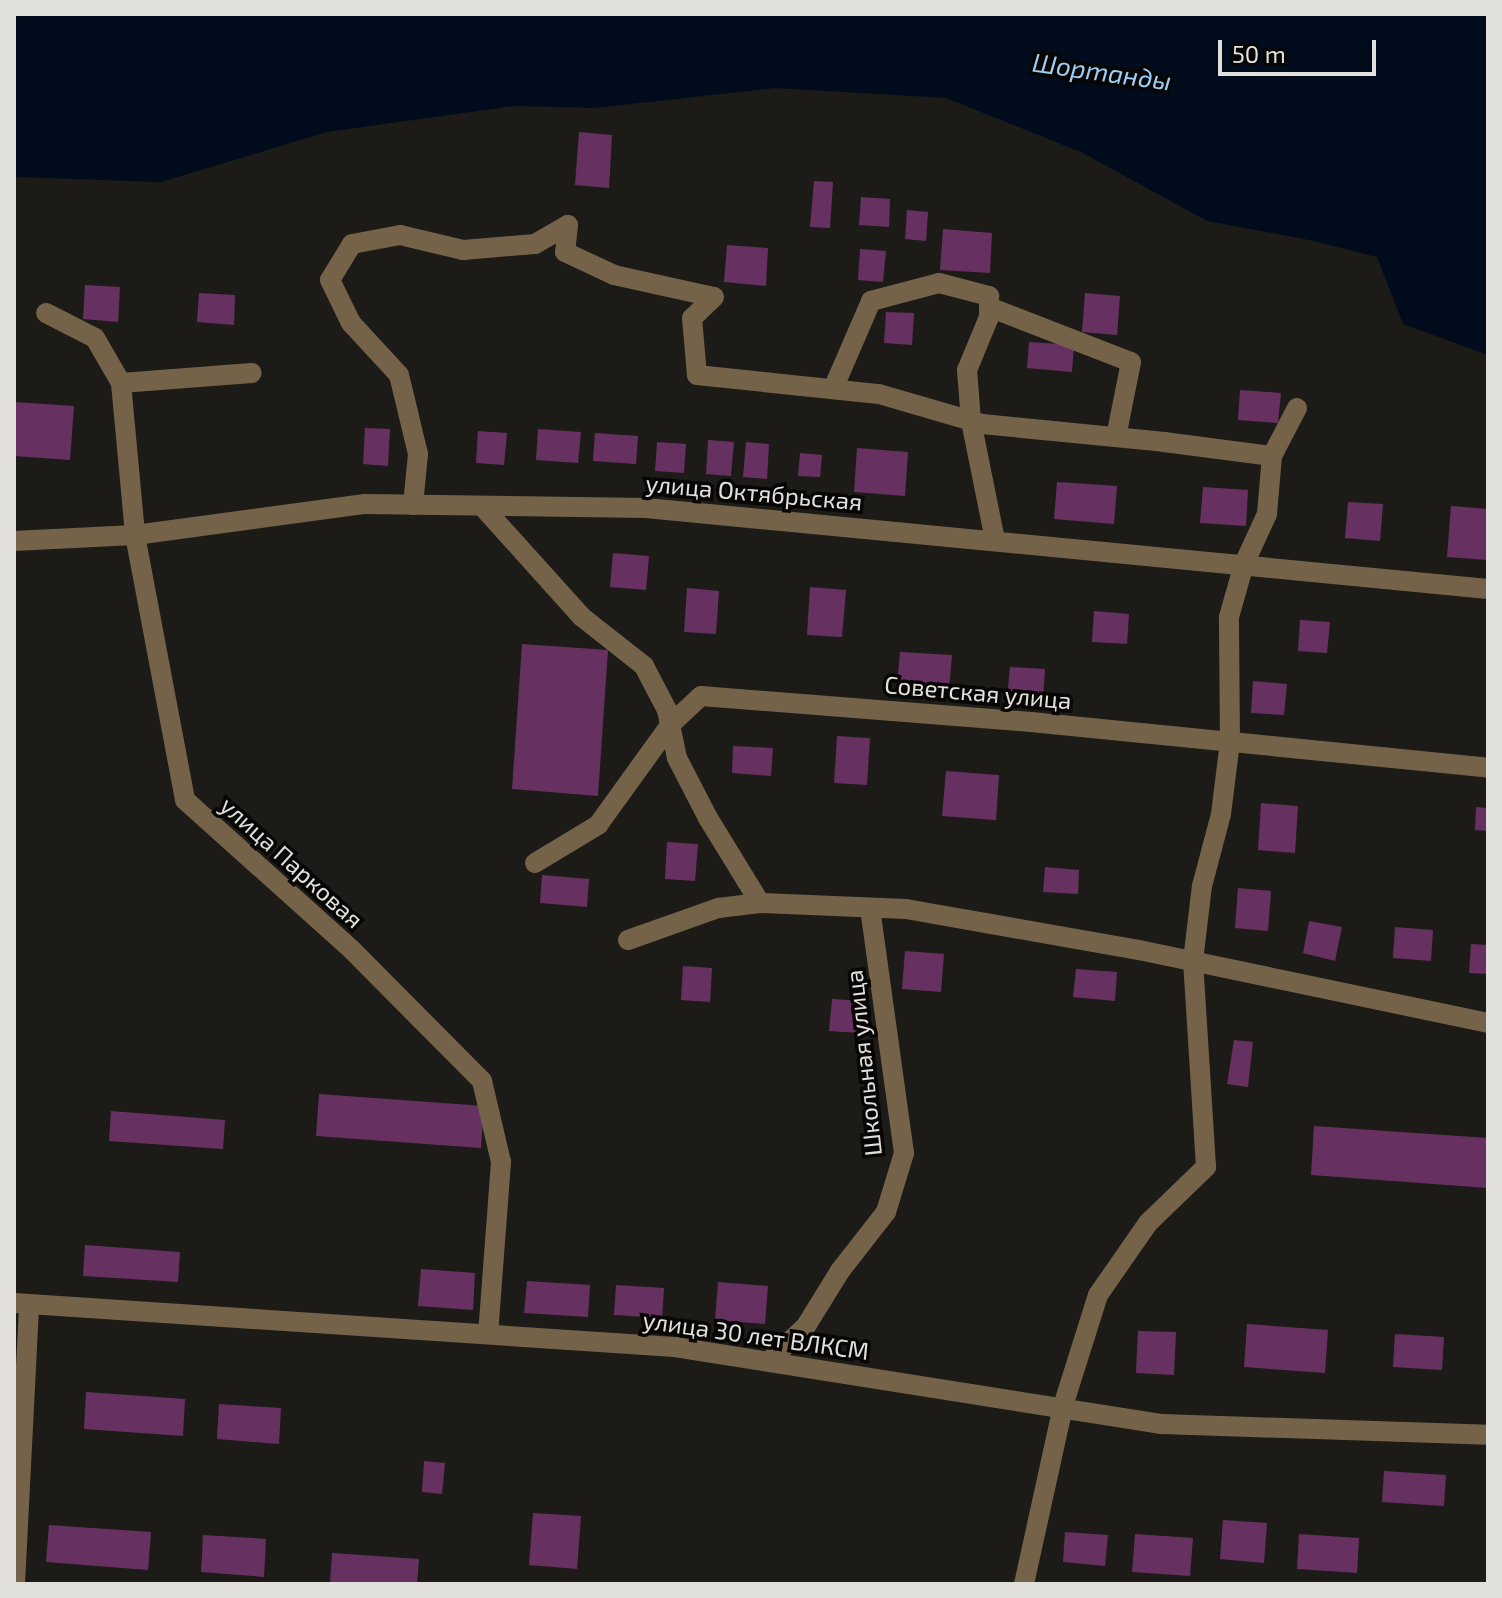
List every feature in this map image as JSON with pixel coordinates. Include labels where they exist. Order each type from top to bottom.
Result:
[{"type":"street","points":[[413,505],[418,454],[399,375],[351,323],[330,280],[352,244],[400,235],[463,250],[535,244],[568,225],[565,252],[614,275],[714,297],[692,318],[697,375],[879,394],[971,421],[1272,456]]},
{"type":"street","points":[[833,389],[871,301],[939,283],[989,296],[989,317],[967,370],[971,421],[995,540]]},
{"type":"street","points":[[989,307],[1131,362],[1116,437]]},
{"type":"street","name":"улица Парковая","points":[[46,313],[95,338],[121,383],[135,535],[185,800],[352,950],[482,1081],[501,1162],[488,1334]]},
{"type":"street","points":[[121,383],[252,373]]},
{"type":"street","points":[[1024,1584],[1063,1406],[1098,1295],[1148,1223],[1206,1167],[1193,961],[1202,886],[1221,814],[1230,742],[1229,617],[1244,564],[1267,514],[1272,456],[1297,408]]},
{"type":"street","name":"улица Октябрьская","points":[[14,541],[135,535],[365,504],[646,508],[1488,589]]},
{"type":"street","points":[[482,506],[582,617],[644,666],[667,710],[677,758],[708,818],[760,903]]},
{"type":"street","name":"Советская улица","points":[[535,863],[598,825],[670,725],[701,696],[1488,768]]},
{"type":"street","points":[[628,940],[718,908],[760,903],[906,909],[1193,961],[1488,1023]]},
{"type":"street","name":"Школьная улица","points":[[769,1361],[806,1326],[840,1271],[886,1212],[904,1153],[870,908]]},
{"type":"street","points":[[15,1584],[21,1303]]},
{"type":"street","name":"улица 30 лет ВЛКСМ","points":[[21,1303],[675,1347],[1162,1424],[1488,1435]]},
{"type":"water","name":"Шортанды","points":[[14,14],[1488,14],[1488,355],[1403,324],[1377,257],[1309,240],[1207,221],[1083,153],[946,98],[775,88],[594,108],[514,106],[327,132],[161,182],[14,177]]},
{"type":"building","points":[[579,132],[612,135],[609,188],[575,185]]},
{"type":"building","points":[[814,181],[833,182],[830,228],[810,227]]},
{"type":"building","points":[[861,197],[890,199],[889,227],[859,225]]},
{"type":"building","points":[[907,210],[928,212],[926,241],[905,239]]},
{"type":"building","points":[[943,229],[992,233],[990,273],[940,270]]},
{"type":"building","points":[[727,245],[768,248],[766,286],[724,282]]},
{"type":"building","points":[[860,249],[886,251],[883,282],[858,280]]},
{"type":"building","points":[[85,285],[120,287],[118,322],[83,319]]},
{"type":"building","points":[[199,293],[235,295],[234,325],[197,322]]},
{"type":"building","points":[[1085,293],[1120,296],[1117,335],[1082,332]]},
{"type":"building","points":[[886,312],[914,313],[912,345],[884,343]]},
{"type":"building","points":[[1029,342],[1074,345],[1072,372],[1027,368]]},
{"type":"building","points":[[1240,390],[1281,393],[1278,423],[1238,420]]},
{"type":"building","points":[[14,402],[74,406],[70,460],[14,456]]},
{"type":"building","points":[[365,428],[390,429],[388,466],[363,464]]},
{"type":"building","points":[[538,429],[581,432],[578,463],[536,460]]},
{"type":"building","points":[[478,431],[507,433],[504,465],[476,463]]},
{"type":"building","points":[[595,433],[638,436],[636,464],[593,461]]},
{"type":"building","points":[[708,440],[734,442],[731,476],[706,474]]},
{"type":"building","points":[[657,442],[686,444],[684,473],[655,471]]},
{"type":"building","points":[[746,442],[769,444],[767,479],[743,477]]},
{"type":"building","points":[[857,448],[908,452],[905,496],[854,492]]},
{"type":"building","points":[[800,453],[822,455],[820,477],[798,476]]},
{"type":"building","points":[[1057,482],[1117,486],[1114,524],[1054,519]]},
{"type":"building","points":[[1203,487],[1248,490],[1246,526],[1200,523]]},
{"type":"building","points":[[1348,502],[1383,504],[1380,541],[1345,538]]},
{"type":"building","points":[[1451,506],[1488,509],[1488,560],[1447,557]]},
{"type":"building","points":[[613,553],[649,556],[646,590],[610,587]]},
{"type":"building","points":[[810,587],[846,590],[842,637],[807,635]]},
{"type":"building","points":[[687,588],[719,591],[716,634],[684,632]]},
{"type":"building","points":[[1094,611],[1129,614],[1127,644],[1092,642]]},
{"type":"building","points":[[1300,620],[1330,622],[1327,653],[1298,651]]},
{"type":"building","points":[[522,644],[608,650],[598,796],[512,789]]},
{"type":"building","points":[[900,652],[952,655],[949,689],[897,686]]},
{"type":"building","points":[[1010,667],[1045,669],[1043,701],[1007,699]]},
{"type":"building","points":[[1253,681],[1287,684],[1284,715],[1251,713]]},
{"type":"building","points":[[837,736],[870,738],[867,785],[834,783]]},
{"type":"building","points":[[733,746],[773,748],[771,776],[732,773]]},
{"type":"building","points":[[946,771],[999,775],[996,820],[942,816]]},
{"type":"building","points":[[1261,803],[1298,806],[1295,853],[1258,850]]},
{"type":"building","points":[[1476,807],[1488,808],[1488,831],[1475,830]]},
{"type":"building","points":[[667,842],[698,844],[695,881],[665,879]]},
{"type":"building","points":[[1045,867],[1079,870],[1078,894],[1043,892]]},
{"type":"building","points":[[542,875],[589,879],[587,907],[540,903]]},
{"type":"building","points":[[1238,888],[1271,891],[1268,931],[1235,928]]},
{"type":"building","points":[[1309,921],[1342,927],[1335,961],[1303,953]]},
{"type":"building","points":[[1395,927],[1433,930],[1431,961],[1393,958]]},
{"type":"building","points":[[1471,944],[1488,945],[1488,974],[1469,973]]},
{"type":"building","points":[[905,951],[944,954],[941,992],[902,989]]},
{"type":"building","points":[[683,966],[712,968],[710,1002],[681,1000]]},
{"type":"building","points":[[1076,969],[1117,972],[1115,1001],[1073,997]]},
{"type":"building","points":[[832,999],[862,1001],[860,1033],[829,1031]]},
{"type":"building","points":[[1234,1040],[1253,1042],[1248,1087],[1227,1084]]},
{"type":"building","points":[[319,1094],[484,1106],[481,1148],[316,1136]]},
{"type":"building","points":[[111,1111],[225,1120],[223,1149],[109,1141]]},
{"type":"building","points":[[1314,1126],[1488,1138],[1488,1188],[1311,1175]]},
{"type":"building","points":[[85,1245],[180,1252],[178,1282],[83,1276]]},
{"type":"building","points":[[421,1269],[475,1273],[473,1310],[418,1306]]},
{"type":"building","points":[[527,1281],[590,1285],[588,1317],[524,1313]]},
{"type":"building","points":[[718,1282],[768,1286],[765,1324],[715,1320]]},
{"type":"building","points":[[616,1285],[664,1288],[662,1318],[614,1315]]},
{"type":"building","points":[[1247,1324],[1328,1330],[1325,1373],[1244,1367]]},
{"type":"building","points":[[1138,1331],[1176,1332],[1174,1375],[1136,1373]]},
{"type":"building","points":[[1395,1334],[1444,1337],[1442,1370],[1393,1367]]},
{"type":"building","points":[[86,1392],[185,1399],[183,1436],[84,1429]]},
{"type":"building","points":[[219,1404],[281,1408],[279,1444],[217,1439]]},
{"type":"building","points":[[424,1461],[445,1463],[442,1494],[422,1492]]},
{"type":"building","points":[[1384,1471],[1446,1475],[1444,1506],[1382,1502]]},
{"type":"building","points":[[533,1513],[581,1516],[577,1569],[529,1565]]},
{"type":"building","points":[[1223,1520],[1267,1523],[1264,1563],[1220,1559]]},
{"type":"building","points":[[49,1525],[151,1532],[148,1570],[46,1562]]},
{"type":"building","points":[[1065,1532],[1108,1535],[1105,1566],[1063,1562]]},
{"type":"building","points":[[1135,1534],[1193,1538],[1190,1576],[1132,1572]]},
{"type":"building","points":[[1299,1534],[1359,1538],[1357,1573],[1297,1569]]},
{"type":"building","points":[[203,1535],[266,1539],[264,1577],[201,1572]]},
{"type":"building","points":[[332,1553],[419,1559],[417,1584],[330,1584]]}]
